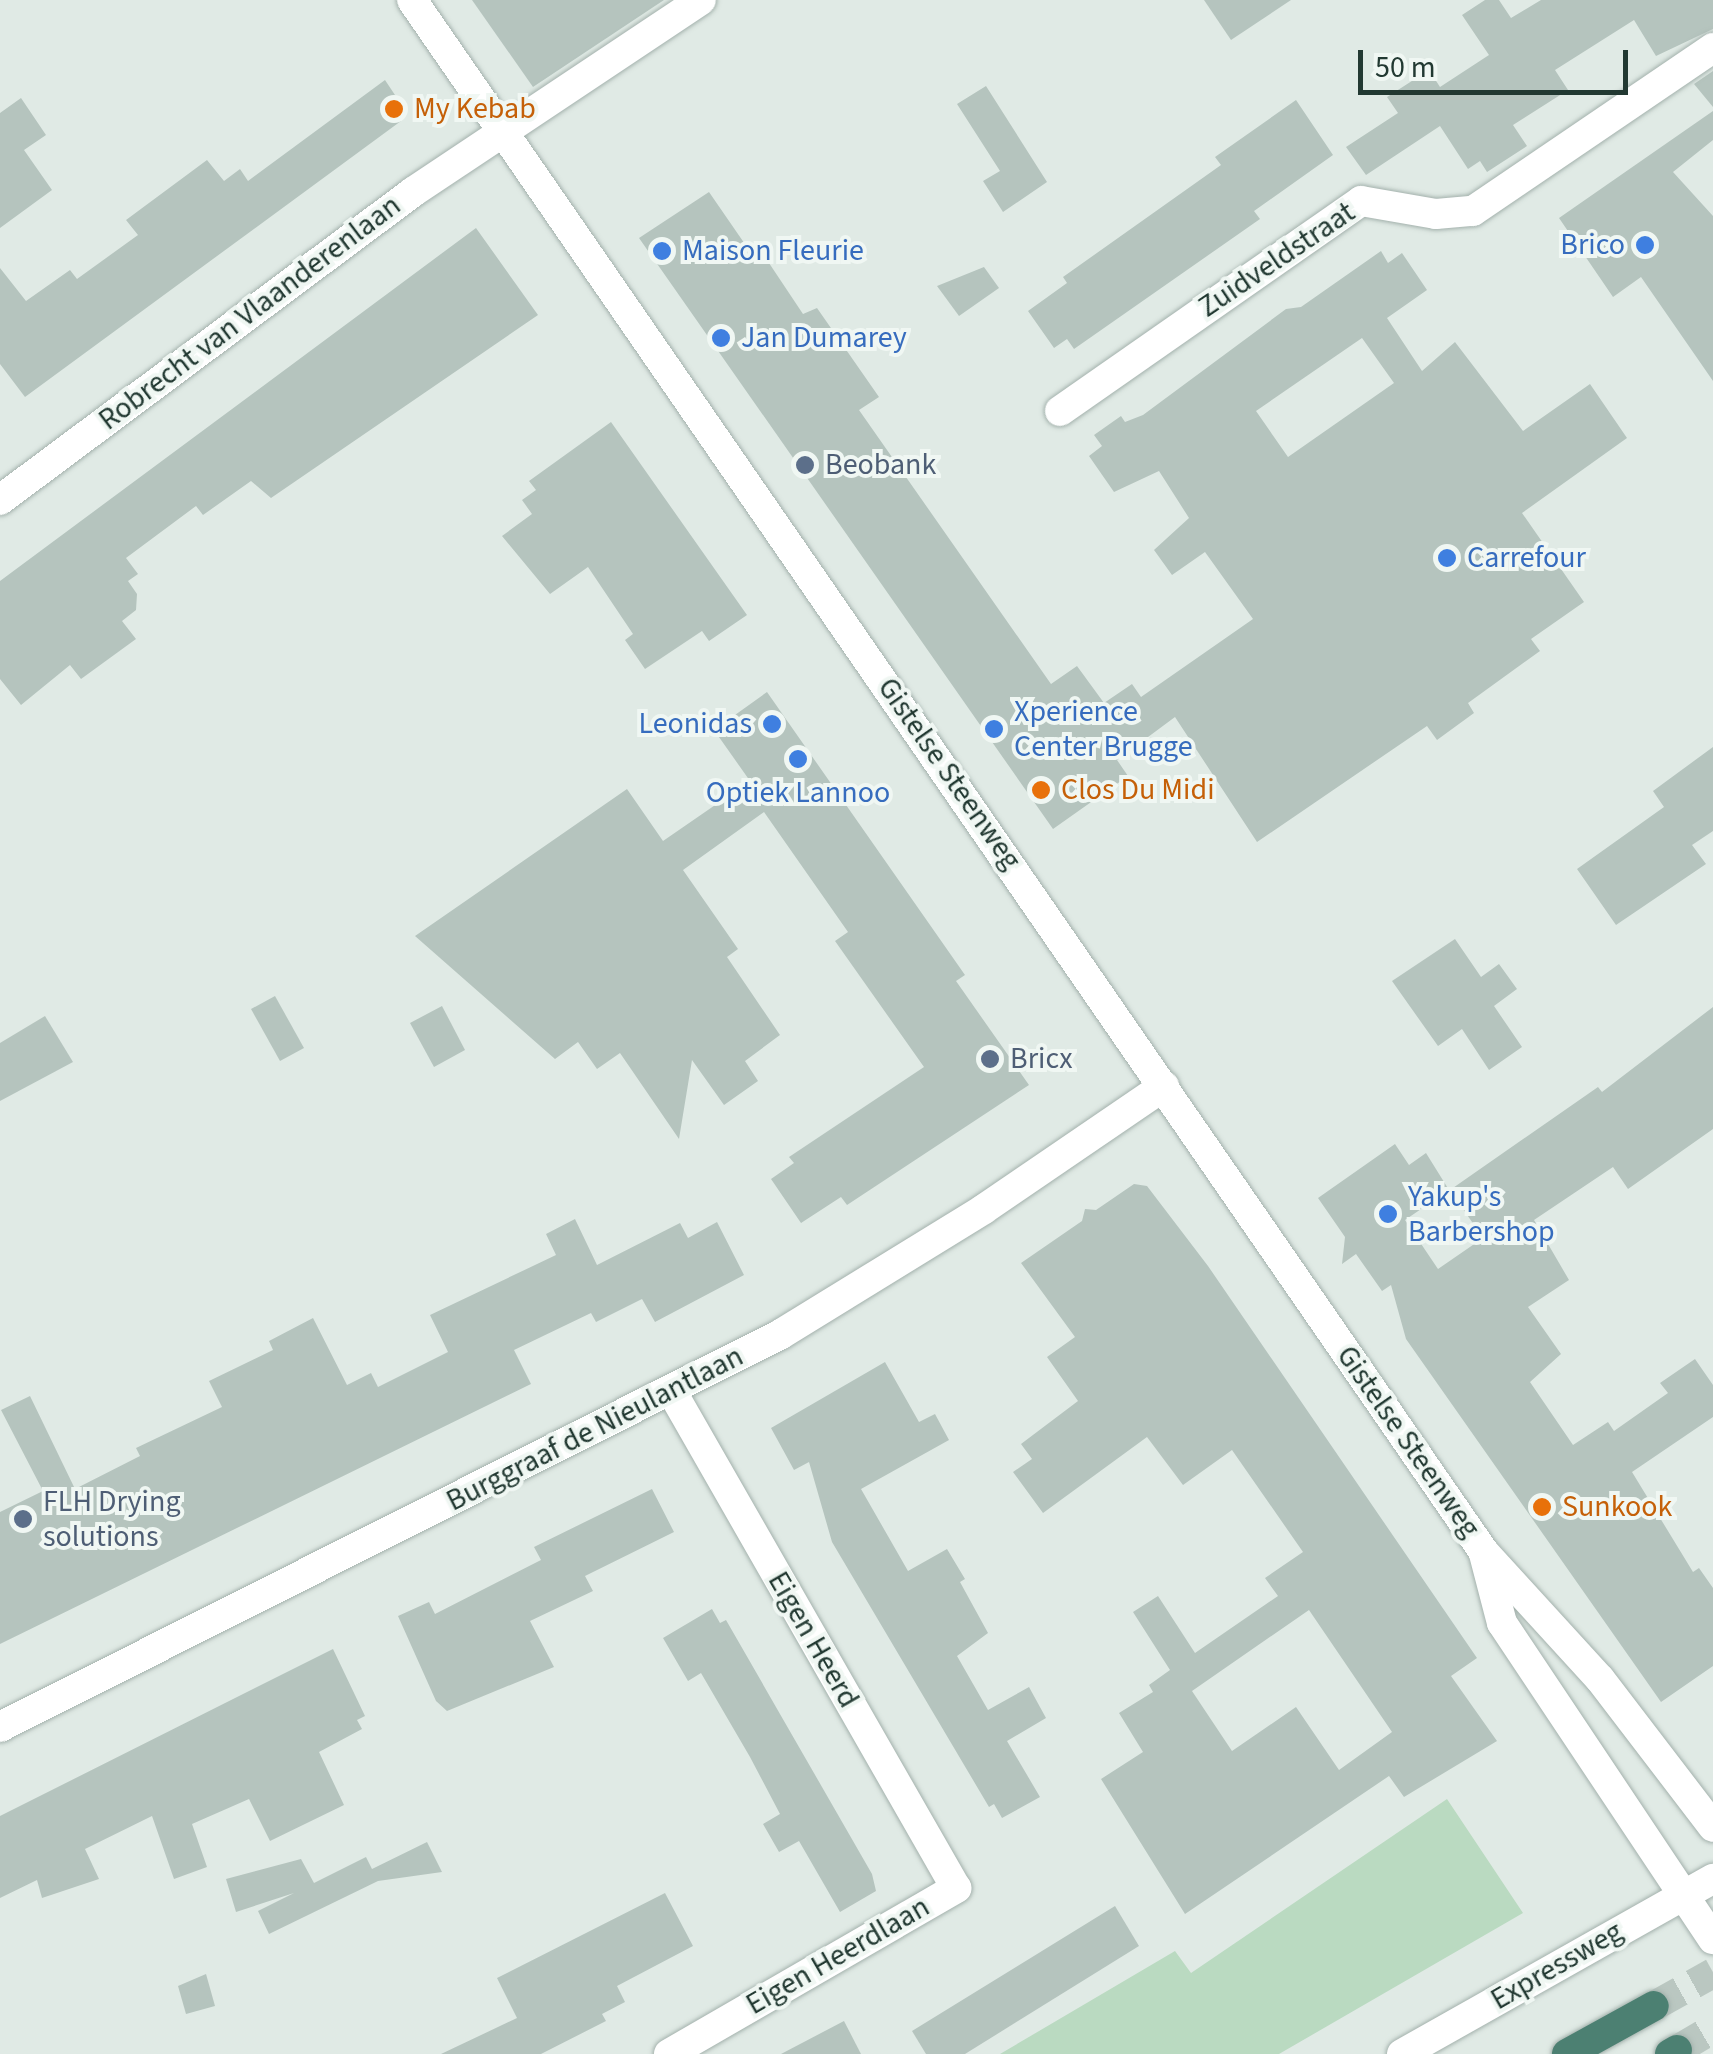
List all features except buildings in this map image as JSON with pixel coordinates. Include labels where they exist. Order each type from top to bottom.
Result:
[{"type":"highway","points":[[1567,2054],[1654,2006]]},
{"type":"street","name":"Gistelse Steenweg","points":[[412,0],[1483,1551],[1600,1680],[1713,1827]]},
{"type":"street","name":"Robrecht van Vlaanderenlaan","points":[[0,500],[504,131],[701,0]]},
{"type":"street","name":"Zuidveldstraat","points":[[1060,411],[1361,201],[1436,214],[1474,211],[1713,48]]},
{"type":"street","name":"Burggraaf de Nieulantlaan","points":[[0,1728],[672,1392],[884,1272],[1164,1086]]},
{"type":"street","name":"Eigen Heerd","points":[[672,1392],[956,1888]]},
{"type":"street","name":"Gistelse Steenweg","points":[[1483,1551],[1502,1623],[1713,1939]]},
{"type":"street","name":"Expressweg","points":[[1402,2054],[1713,1879]]},
{"type":"street","name":"Eigen Heerdlaan","points":[[669,2054],[956,1888]]},
{"type":"green space","points":[[1447,1799],[1523,1913],[1279,2054],[1000,2054],[1175,1951],[1191,1973]]},
{"type":"tunnel","points":[[1654,2006],[1713,1973]]},
{"type":"tunnel","points":[[1677,2050],[1713,2029]]},
{"type":"place","name":"My Kebab","points":[[394,109]]},
{"type":"place","name":"Brico","points":[[1645,245]]},
{"type":"place","name":"Maison Fleurie","points":[[662,251]]},
{"type":"place","name":"Jan Dumarey","points":[[721,338]]},
{"type":"place","name":"Beobank","points":[[805,465]]},
{"type":"place","name":"Carrefour","points":[[1447,558]]},
{"type":"place","name":"Leonidas","points":[[772,724]]},
{"type":"place","name":"Xperience Center Brugge","points":[[994,729]]},
{"type":"place","name":"Optiek Lannoo","points":[[798,759]]},
{"type":"place","name":"Clos Du Midi","points":[[1041,790]]},
{"type":"place","name":"Bricx","points":[[990,1059]]},
{"type":"place","name":"Yakup's Barbershop","points":[[1388,1214]]},
{"type":"place","name":"Sunkook","points":[[1542,1507]]},
{"type":"place","name":"FLH Drying solutions","points":[[23,1519]]}]
